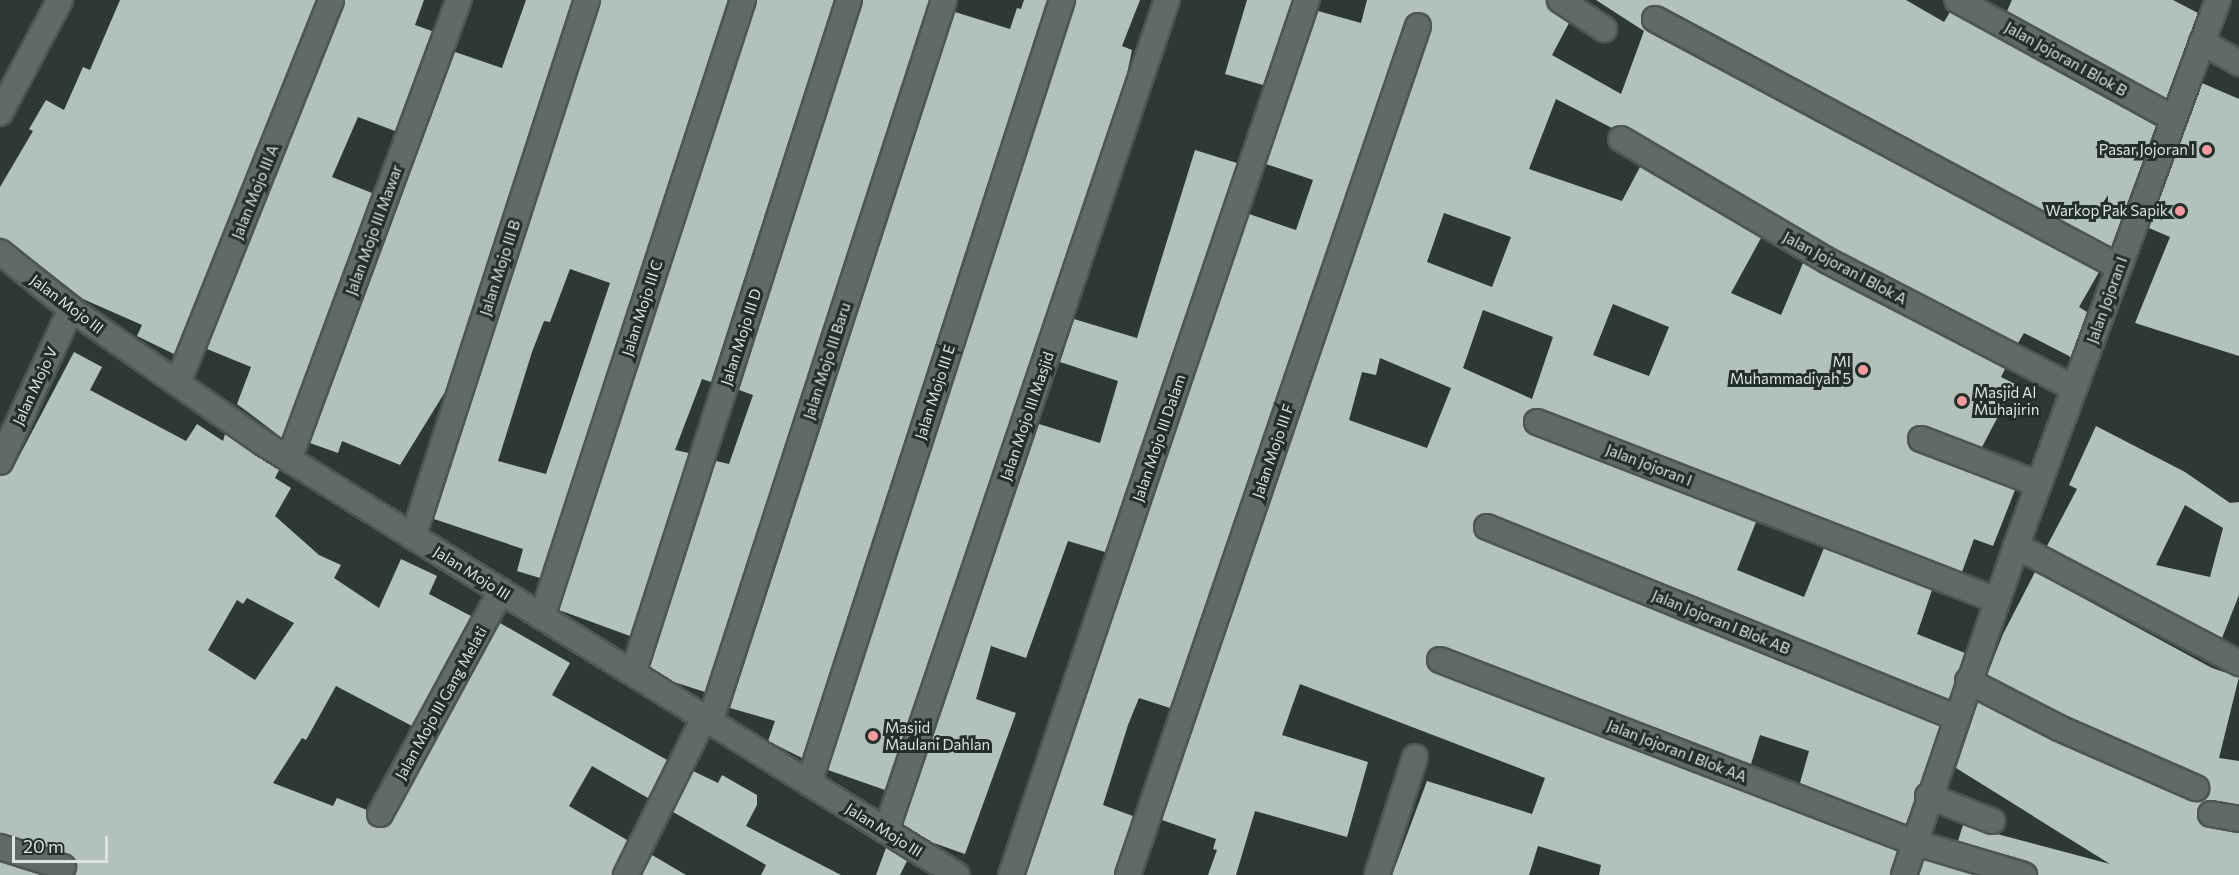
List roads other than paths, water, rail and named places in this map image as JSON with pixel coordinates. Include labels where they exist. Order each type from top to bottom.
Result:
[{"type":"street","points":[[0,113],[60,0]]},
{"type":"street","name":"Jalan Mojo III A","points":[[178,383],[331,0]]},
{"type":"street","name":"Jalan Mojo III Mawar","points":[[289,459],[459,0]]},
{"type":"street","name":"Jalan Mojo III B","points":[[413,537],[586,0]]},
{"type":"street","name":"Jalan Mojo III C","points":[[542,617],[743,0]]},
{"type":"street","name":"Jalan Mojo III D","points":[[633,673],[849,0]]},
{"type":"street","name":"Jalan Mojo III Baru","points":[[626,875],[707,720],[944,0]]},
{"type":"street","name":"Jalan Mojo III E","points":[[809,783],[1062,0]]},
{"type":"street","name":"Jalan Mojo III Masjid","points":[[886,831],[1167,0]]},
{"type":"street","name":"Jalan Mojo III Dalam","points":[[1011,875],[1307,0]]},
{"type":"street","points":[[1560,0],[1604,29]]},
{"type":"street","name":"Jalan Jojoran I Blok B","points":[[1958,0],[2174,119]]},
{"type":"street","name":"Jalan Jojoran I","points":[[1904,875],[1928,796],[1996,600],[2218,0]]},
{"type":"street","points":[[1655,19],[2119,267]]},
{"type":"street","name":"Jalan Mojo III F","points":[[1128,875],[1418,26]]},
{"type":"street","points":[[2202,42],[2239,63]]},
{"type":"street","name":"Jalan Jojoran I Blok A","points":[[1621,140],[1828,261],[2074,388]]},
{"type":"street","name":"Jalan Mojo III","points":[[0,252],[71,309],[289,459],[957,875]]},
{"type":"street","name":"Jalan Mojo V","points":[[0,462],[71,309]]},
{"type":"street","name":"Jalan Jojoran I","points":[[1537,422],[1996,600]]},
{"type":"street","points":[[1922,439],[2039,484]]},
{"type":"street","name":"Jalan Jojoran I Blok AB","points":[[1487,527],[1955,717]]},
{"type":"street","points":[[2016,546],[2239,663]]},
{"type":"street","name":"Jalan Mojo III Gang Melati","points":[[380,814],[501,591]]},
{"type":"street","name":"Jalan Jojoran I Blok AA","points":[[1440,660],[1913,842],[2024,875]]},
{"type":"street","points":[[1968,681],[2058,728],[2196,788]]},
{"type":"street","points":[[1377,875],[1415,757]]},
{"type":"street","points":[[1928,796],[1992,820]]},
{"type":"street","points":[[2211,814],[2239,819]]},
{"type":"street","points":[[0,847],[63,867]]},
{"type":"place","name":"Pasar Jojoran I","points":[[2207,150]]},
{"type":"place","name":"Warkop Pak Sapik","points":[[2180,211]]},
{"type":"place","name":"MI Muhammadiyah 5","points":[[1863,370]]},
{"type":"place","name":"Masjid Al Muhajirin","points":[[1962,401]]},
{"type":"place","name":"Masjid Maulani Dahlan","points":[[873,736]]}]
